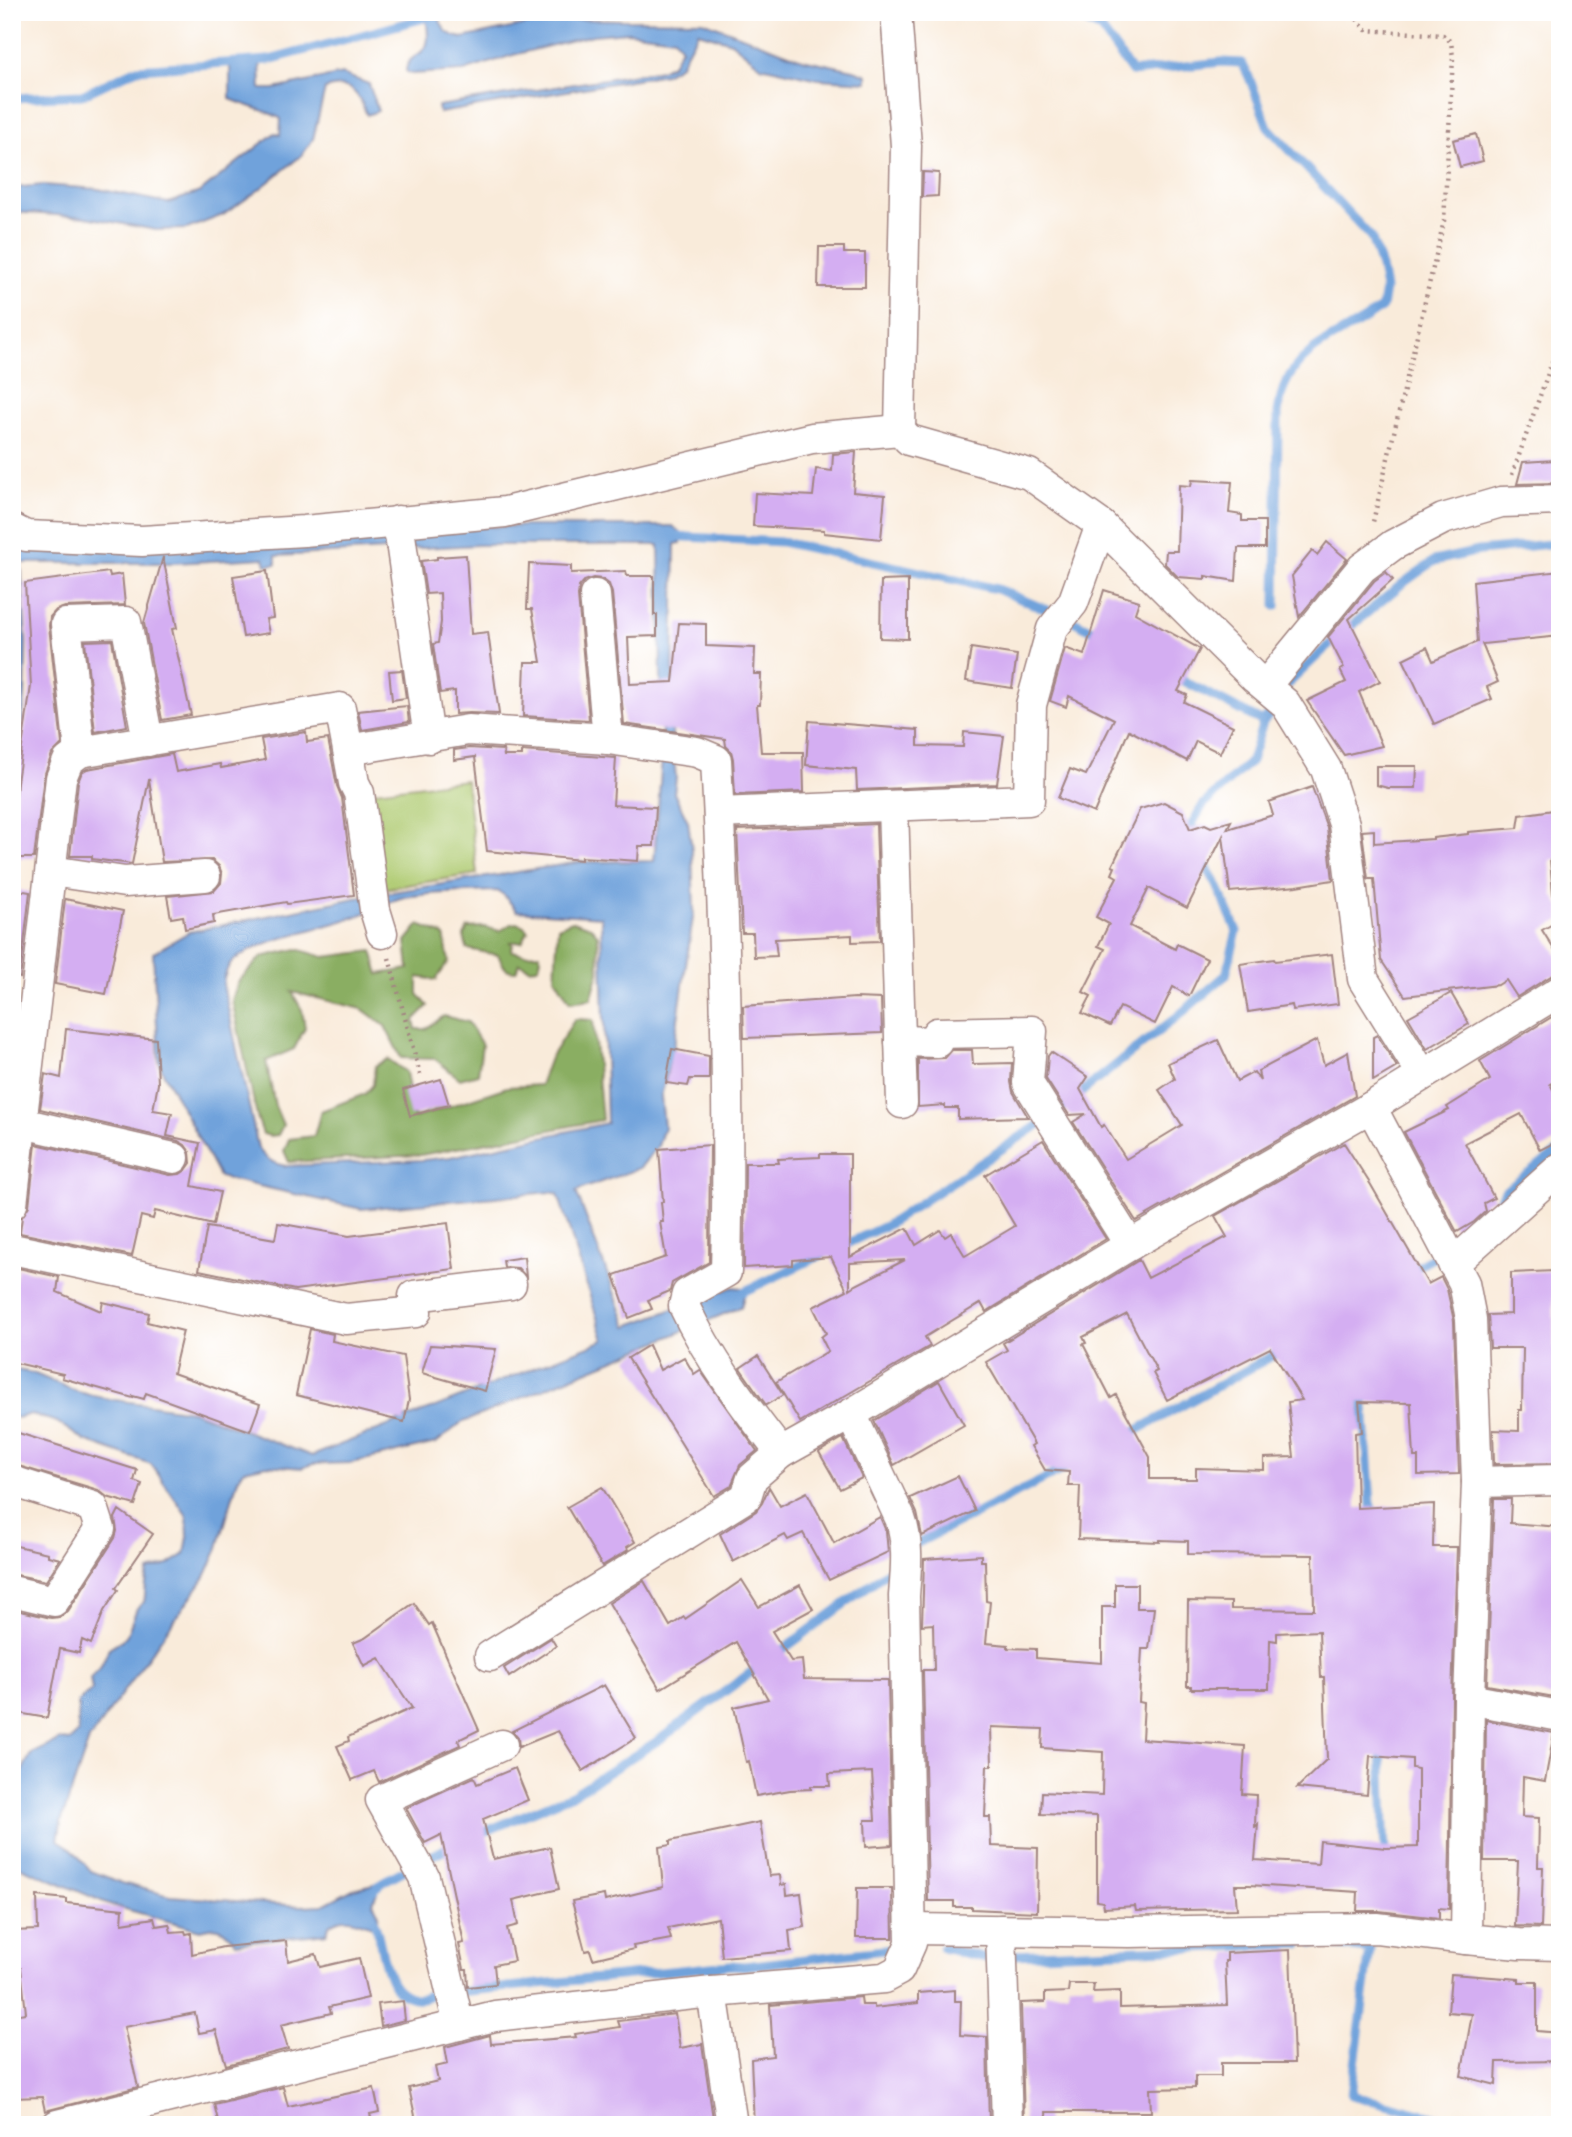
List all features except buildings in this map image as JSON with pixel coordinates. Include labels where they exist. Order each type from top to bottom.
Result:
[{"type":"street","points":[[896,12],[906,146],[900,430],[909,440],[1029,474],[1101,525],[1255,678],[1275,694],[1326,769],[1344,824],[1363,979],[1422,1074]]},
{"type":"street","points":[[12,529],[26,536],[142,541],[304,531],[400,536],[812,438],[900,430]]},
{"type":"street","points":[[1275,694],[1362,568],[1393,545],[1443,519],[1501,502],[1560,500]]},
{"type":"street","points":[[719,813],[1029,800],[1031,705],[1052,629],[1073,603],[1101,525]]},
{"type":"street","points":[[400,536],[429,738]]},
{"type":"street","points":[[595,595],[608,740]]},
{"type":"street","points":[[80,752],[66,624],[127,622],[148,741]]},
{"type":"street","points":[[12,1204],[19,1112],[61,778],[68,761],[80,752],[340,708],[354,783],[359,793],[376,912]]},
{"type":"street","points":[[348,750],[468,730],[667,747],[697,752],[716,760],[724,899],[729,1172],[726,1272],[687,1294],[690,1318],[747,1408],[781,1453]]},
{"type":"street","points":[[893,806],[902,1104]]},
{"type":"street","points":[[51,871],[125,882],[205,876]]},
{"type":"street","points":[[489,1656],[746,1497],[752,1478],[781,1453],[851,1415],[1130,1245],[1371,1107],[1560,991]]},
{"type":"street","points":[[900,1041],[937,1042],[937,1033],[1031,1031],[1028,1083],[1130,1245]]},
{"type":"street","points":[[1371,1107],[1464,1283],[1471,1319],[1477,1482],[1469,1699],[1466,1940]]},
{"type":"street","points":[[19,1112],[174,1158]]},
{"type":"street","points":[[1449,1255],[1560,1168]]},
{"type":"street","points":[[12,1249],[346,1319],[416,1312],[414,1296],[511,1284]]},
{"type":"street","points":[[57,2125],[454,2004],[495,2016],[884,1978],[899,1970],[911,1943],[904,1596],[906,1556],[900,1518],[851,1415]]},
{"type":"street","points":[[1477,1482],[1560,1480]]},
{"type":"street","points":[[12,1481],[93,1507],[100,1529],[54,1601],[12,1591]]},
{"type":"street","points":[[1469,1699],[1560,1716]]},
{"type":"street","points":[[454,2004],[424,1877],[381,1800],[502,1745]]},
{"type":"street","points":[[911,1929],[1001,1947],[1129,1932],[1377,1928],[1466,1940],[1560,1945]]},
{"type":"street","points":[[1001,1947],[1007,2125]]},
{"type":"street","points":[[712,1993],[732,2125]]},
{"type":"path","points":[[1357,12],[1357,19],[1366,30],[1443,35],[1451,42],[1453,57],[1444,221],[1362,568]]},
{"type":"path","points":[[1501,502],[1552,362],[1560,348]]},
{"type":"path","points":[[376,912],[421,1078]]},
{"type":"green space","points":[[466,780],[477,874],[382,889],[365,792]]},
{"type":"green space","points":[[572,921],[591,927],[598,935],[599,972],[591,999],[570,1002],[555,977],[558,927]]},
{"type":"green space","points":[[517,923],[528,931],[522,942],[511,942],[511,951],[539,953],[539,966],[531,969],[520,963],[516,971],[512,971],[504,967],[498,955],[467,949],[464,936],[468,928],[484,927],[500,931]]},
{"type":"green space","points":[[419,925],[444,935],[449,961],[436,980],[418,977],[418,994],[428,1006],[414,1020],[416,1029],[425,1029],[444,1016],[468,1022],[482,1045],[478,1074],[460,1079],[435,1059],[401,1058],[385,1026],[362,1009],[292,992],[302,1010],[305,1028],[294,1049],[266,1061],[275,1106],[283,1125],[278,1135],[263,1134],[232,1000],[238,982],[261,957],[297,949],[324,957],[372,951],[379,974],[409,969],[406,941]]},
{"type":"green space","points":[[575,1019],[593,1020],[602,1120],[421,1155],[289,1162],[284,1151],[289,1139],[314,1136],[321,1111],[365,1094],[373,1085],[375,1066],[388,1059],[406,1072],[414,1118],[507,1087],[540,1085],[550,1058]]},
{"type":"water","points":[[438,15],[446,31],[462,38],[554,19],[703,21],[802,59],[854,70],[867,75],[867,82],[818,79],[761,66],[731,42],[698,32],[680,65],[665,74],[439,113],[438,106],[661,70],[672,64],[681,48],[674,38],[628,32],[593,35],[513,55],[464,71],[411,74],[406,71],[409,62],[427,43],[426,18]]},
{"type":"water","points":[[260,60],[261,89],[274,89],[342,74],[369,84],[378,111],[367,115],[357,95],[348,88],[342,86],[325,89],[313,139],[302,155],[223,215],[187,229],[156,230],[86,217],[12,212],[12,188],[43,185],[98,189],[168,203],[200,192],[275,133],[280,135],[281,119],[230,99],[230,63]]},
{"type":"water","points":[[523,526],[673,526],[679,532],[681,543],[675,544],[672,738],[676,778],[674,793],[688,821],[694,911],[673,1053],[661,1096],[664,1127],[658,1146],[640,1168],[576,1191],[627,1326],[733,1287],[741,1288],[744,1296],[741,1307],[461,1423],[436,1443],[351,1463],[313,1464],[302,1468],[267,1465],[244,1470],[238,1479],[217,1551],[205,1577],[89,1740],[61,1822],[58,1840],[72,1849],[91,1871],[170,1896],[301,1906],[323,1905],[353,1889],[375,1884],[378,1889],[373,1903],[379,1914],[372,1926],[345,1919],[329,1925],[327,1933],[236,1943],[221,1929],[212,1927],[200,1930],[111,1905],[19,1866],[12,1868],[12,1790],[31,1754],[60,1740],[70,1741],[78,1732],[78,1702],[92,1690],[90,1678],[100,1668],[109,1648],[126,1637],[137,1608],[144,1602],[149,1571],[168,1565],[185,1554],[188,1536],[187,1516],[151,1464],[85,1441],[57,1422],[31,1414],[17,1418],[12,1416],[12,1369],[33,1373],[78,1392],[192,1411],[312,1456],[604,1340],[558,1194],[551,1192],[361,1209],[219,1177],[159,1061],[153,953],[189,932],[355,898],[580,862],[654,861],[662,757],[659,545],[478,545],[276,556],[276,564],[266,565],[264,558],[174,563],[21,563],[26,643],[25,697],[12,813],[12,537]],"holes":[[[497,891],[504,895],[517,911],[601,917],[607,1123],[450,1157],[423,1160],[286,1166],[267,1158],[258,1148],[223,985],[226,972],[233,961],[260,946],[366,913],[405,897]]]},
{"type":"waterway","points":[[12,98],[82,95],[137,69],[269,60],[447,12]]},
{"type":"waterway","points":[[1066,12],[1101,29],[1132,72],[1221,62],[1242,63],[1268,127],[1371,237],[1385,289],[1382,307],[1328,340],[1303,359],[1293,370],[1282,395],[1278,412],[1276,606]]},
{"type":"waterway","points":[[668,536],[782,542],[997,589],[1101,635]]},
{"type":"waterway","points":[[1193,838],[1192,824],[1203,805],[1251,761],[1263,722],[1276,707],[1286,686],[1332,642],[1402,584],[1434,561],[1479,551],[1560,543]]},
{"type":"waterway","points":[[1174,676],[1263,722]]},
{"type":"waterway","points":[[840,1247],[887,1225],[1046,1120],[1226,975],[1237,931],[1216,883],[1202,860]]},
{"type":"waterway","points":[[1494,1211],[1505,1191],[1560,1150]]},
{"type":"waterway","points":[[1407,1272],[1444,1252]]},
{"type":"waterway","points":[[732,1297],[824,1254]]},
{"type":"waterway","points":[[1127,1436],[1283,1350]]},
{"type":"waterway","points":[[1363,1392],[1372,1518]]},
{"type":"waterway","points":[[912,1546],[1068,1467]]},
{"type":"waterway","points":[[776,1655],[899,1563]]},
{"type":"waterway","points":[[477,1835],[572,1795],[659,1740],[761,1665]]},
{"type":"waterway","points":[[1381,1745],[1385,1857]]},
{"type":"waterway","points":[[370,1893],[386,1880],[454,1844]]},
{"type":"waterway","points":[[371,1913],[392,1982],[399,1991],[414,1998],[892,1949]]},
{"type":"waterway","points":[[1314,1943],[1370,1949],[1351,2095],[1467,2125]]},
{"type":"waterway","points":[[943,1948],[986,1958],[1300,1944]]}]
